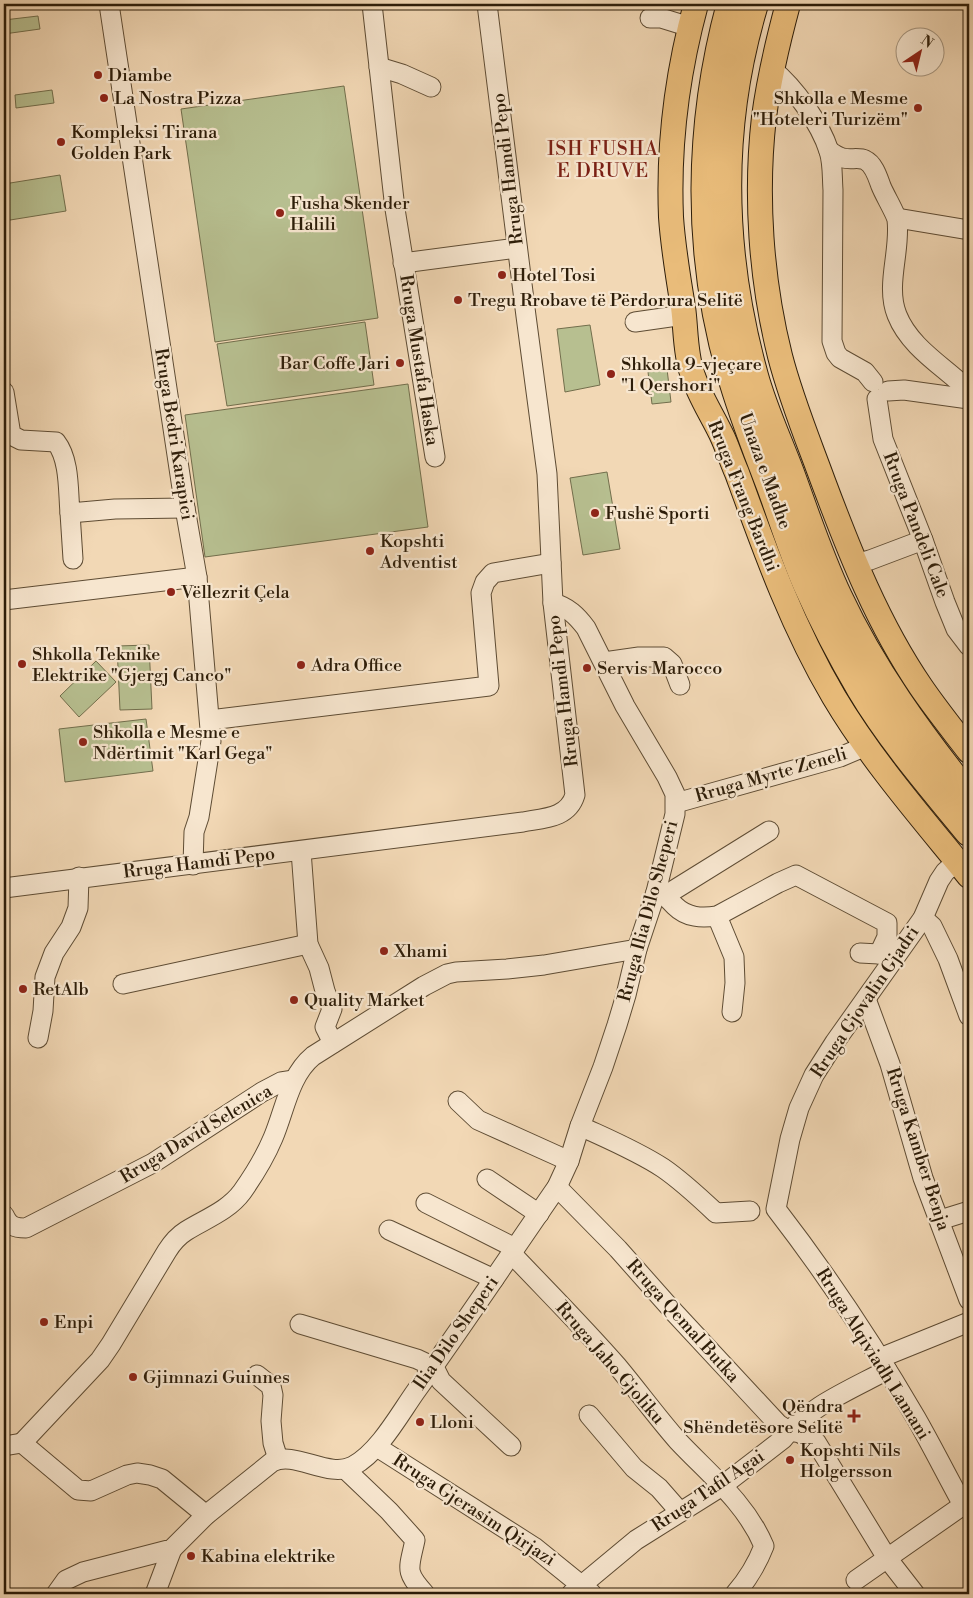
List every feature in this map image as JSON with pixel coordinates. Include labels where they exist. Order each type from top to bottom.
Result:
[{"type":"highway","points":[[714,4],[694,90],[689,145],[688,199],[694,272],[714,361],[728,405],[775,529],[807,552],[820,524],[804,483],[766,364],[751,289],[744,207],[748,121],[756,65],[772,4]]},
{"type":"highway","name":"Unaza e Madhe","points":[[731,4],[712,89],[706,153],[705,216],[711,281],[717,318],[730,373],[742,410],[807,552],[838,596],[876,668],[901,708],[969,796]]},
{"type":"highway","name":"Unaza e Madhe","points":[[754,4],[743,44],[738,73],[727,170],[733,277],[755,378],[807,552],[807,583],[830,633],[861,690],[909,756],[969,832]]},
{"type":"main road","name":"Rruga Frang Bardhi","points":[[696,4],[680,71],[672,132],[671,184],[671,219],[676,268],[684,315],[690,370],[697,388],[724,440],[791,615],[830,690],[866,746],[963,869]]},
{"type":"main road","points":[[788,4],[772,69],[764,119],[761,195],[763,249],[771,309],[780,356],[795,405],[854,564],[886,629],[906,664],[969,751]]},
{"type":"street","name":"Rruga Bedri Karapici","points":[[110,4],[185,508],[197,577],[211,741],[199,817],[194,832],[193,865]]},
{"type":"street","name":"Rruga Mustafa Haska","points":[[372,4],[395,209],[435,457]]},
{"type":"street","name":"Rruga Hamdi Pepo","points":[[4,888],[531,820],[564,813],[572,804],[575,795],[553,603],[547,474],[487,4]]},
{"type":"street","points":[[650,18],[661,18],[690,27]]},
{"type":"street","points":[[379,67],[402,74],[431,87]]},
{"type":"street","points":[[772,69],[786,82],[804,106],[815,122],[829,151],[833,190],[832,341],[836,353],[840,358],[865,372],[880,391],[904,390],[969,399]]},
{"type":"street","points":[[829,151],[843,158],[866,160],[872,166],[887,201],[897,218],[897,242],[892,297],[896,313],[902,326],[912,339],[937,364],[969,391]]},
{"type":"street","points":[[897,218],[969,230]]},
{"type":"street","name":"Rruga Mustafa Haska","points":[[403,263],[517,248]]},
{"type":"street","points":[[635,322],[684,315]]},
{"type":"street","name":"Rruga Pandeli Cale","points":[[880,391],[883,439],[956,629],[969,646]]},
{"type":"street","points":[[4,392],[11,435],[21,440],[56,442],[62,449],[66,471],[73,559]]},
{"type":"street","points":[[70,513],[115,509],[185,508]]},
{"type":"street","points":[[854,564],[923,540]]},
{"type":"street","points":[[210,720],[490,686],[481,593],[485,582],[492,574],[551,563]]},
{"type":"street","points":[[4,600],[197,577]]},
{"type":"street","name":"Rruga Ilia Dilo Sheperi","points":[[553,603],[569,610],[579,618],[586,628],[625,706],[667,777],[675,794],[676,803],[661,894],[637,949],[626,995],[606,1058],[557,1188]]},
{"type":"street","points":[[604,662],[639,657],[664,657],[672,664],[680,685]]},
{"type":"street","name":"Rruga Myrte Zeneli","points":[[676,803],[840,758],[866,746]]},
{"type":"street","points":[[769,831],[661,894],[687,915],[718,916],[778,882],[796,875],[887,923],[887,937],[870,953],[889,952],[918,924],[932,926],[948,959],[969,1016]]},
{"type":"street","points":[[300,851],[308,944],[319,968],[332,1009],[325,1027],[333,1043]]},
{"type":"street","name":"Rruga Gjovalin Gjadri","points":[[776,1209],[790,1139],[799,1108],[814,1075],[918,924],[945,872],[963,869]]},
{"type":"street","points":[[38,1038],[46,977],[54,954],[71,927],[78,908],[79,877]]},
{"type":"street","points":[[718,916],[734,957],[735,982],[732,1012]]},
{"type":"street","points":[[124,984],[308,944]]},
{"type":"street","name":"Rruga David Selenica","points":[[4,1215],[9,1225],[16,1228],[26,1228],[153,1163],[262,1092],[282,1082],[294,1080],[305,1063],[333,1043],[424,986],[447,974],[544,965],[637,949]]},
{"type":"street","name":"Rruga Kamber Benja","points":[[866,999],[890,1064],[923,1178],[969,1300]]},
{"type":"street","points":[[206,1515],[162,1479],[150,1475],[137,1473],[127,1475],[91,1491],[78,1490],[13,1444],[100,1360],[175,1240],[184,1232],[226,1207],[241,1193],[258,1167],[273,1138],[294,1080]]},
{"type":"street","points":[[458,1102],[478,1120],[568,1161]]},
{"type":"street","points":[[580,1126],[629,1149],[662,1168],[689,1187],[716,1213],[750,1211]]},
{"type":"street","points":[[487,1179],[539,1214]]},
{"type":"street","name":"Ilia Dilo Sheperi","points":[[345,1469],[352,1467],[365,1458],[376,1447],[434,1367],[557,1188]]},
{"type":"street","name":"Rruga Qemal Butka","points":[[557,1188],[618,1249],[672,1311],[778,1424],[789,1431],[800,1432],[816,1442],[887,1558],[915,1594]]},
{"type":"street","points":[[426,1203],[513,1251]]},
{"type":"street","name":"Rruga Alqiviadh Lamani","points":[[776,1209],[804,1245],[883,1364],[966,1503]]},
{"type":"street","points":[[940,1220],[969,1211]]},
{"type":"street","points":[[389,1230],[494,1279]]},
{"type":"street","name":"Rruga Jaho Gjoliku","points":[[513,1251],[617,1366],[677,1440],[744,1511],[759,1534],[764,1546],[746,1582],[735,1594]]},
{"type":"street","name":"Rruga Tafil Agai","points":[[582,1591],[636,1540],[722,1486],[783,1439],[789,1431],[818,1408],[883,1364],[969,1322]]},
{"type":"street","points":[[300,1324],[417,1359],[434,1367],[441,1380],[511,1446]]},
{"type":"street","points":[[257,1375],[271,1386],[273,1395],[271,1421],[273,1443],[278,1459]]},
{"type":"street","points":[[589,1415],[634,1468],[659,1488],[680,1512]]},
{"type":"street","name":"Rruga Gjerasim Qirjazi","points":[[376,1447],[534,1547],[582,1591]]},
{"type":"street","points":[[155,1594],[172,1549],[206,1515],[272,1462],[278,1459],[287,1459],[330,1469],[345,1469],[389,1511],[415,1540],[409,1569],[414,1582],[425,1594]]},
{"type":"street","points":[[856,1580],[966,1503]]},
{"type":"street","points":[[56,1594],[66,1580],[82,1572],[172,1549]]},
{"type":"green space","points":[[38,16],[40,29],[4,34],[4,20]]},
{"type":"green space","name":"Fusha Skender Halili","points":[[344,86],[378,318],[215,342],[181,109]]},
{"type":"green space","points":[[52,90],[54,103],[16,108],[15,95]]},
{"type":"green space","points":[[60,175],[66,211],[4,221],[4,184]]},
{"type":"green space","points":[[365,322],[374,385],[227,406],[217,344]]},
{"type":"green space","points":[[590,325],[600,385],[565,392],[557,329]]},
{"type":"green space","points":[[667,369],[671,402],[652,404],[648,372]]},
{"type":"green space","points":[[408,384],[428,527],[205,557],[185,415]]},
{"type":"green space","name":"Fushë Sporti","points":[[607,472],[620,549],[583,555],[570,478]]},
{"type":"green space","points":[[149,645],[152,709],[120,710],[117,646]]},
{"type":"green space","points":[[96,661],[116,682],[79,717],[60,696]]},
{"type":"green space","points":[[146,719],[153,771],[65,782],[59,729]]},
{"type":"place","name":"Diambe","points":[[98,75]]},
{"type":"place","name":"La Nostra Pizza","points":[[104,98]]},
{"type":"place","name":"Shkolla e Mesme \"Hoteleri Turizëm\"","points":[[918,108]]},
{"type":"place","name":"Kompleksi Tirana Golden Park","points":[[61,142]]},
{"type":"place","name":"Fusha Skender Halili","points":[[280,213]]},
{"type":"place","name":"Hotel Tosi","points":[[502,275]]},
{"type":"place","name":"Tregu Rrobave të Përdorura Selitë","points":[[458,300]]},
{"type":"place","name":"Bar Coffe Jari","points":[[400,363]]},
{"type":"place","name":"Shkolla 9-vjeçare \"1 Qershori\"","points":[[611,374]]},
{"type":"place","name":"Fushë Sporti","points":[[595,513]]},
{"type":"place","name":"Kopshti Adventist","points":[[370,551]]},
{"type":"place","name":"Vëllezrit Çela","points":[[171,592]]},
{"type":"place","name":"Shkolla Teknike Elektrike \"Gjergj Canco\"","points":[[22,664]]},
{"type":"place","name":"Adra Office","points":[[301,665]]},
{"type":"place","name":"Servis Marocco","points":[[587,668]]},
{"type":"place","name":"Shkolla e Mesme e Ndërtimit \"Karl Gega\"","points":[[83,742]]},
{"type":"place","name":"Xhami","points":[[384,951]]},
{"type":"place","name":"RetAlb","points":[[23,989]]},
{"type":"place","name":"Quality Market","points":[[294,1000]]},
{"type":"place","name":"Enpi","points":[[44,1322]]},
{"type":"place","name":"Gjimnazi Guinnes","points":[[133,1377]]},
{"type":"place","name":"Qëndra Shëndetësore Selitë","points":[[854,1416]]},
{"type":"place","name":"Lloni","points":[[420,1422]]},
{"type":"place","name":"Kopshti Nils Holgersson","points":[[790,1460]]},
{"type":"place","name":"Kabina elektrike","points":[[191,1556]]},
{"type":"district","name":"ISH FUSHA E DRUVE","points":[[603,160]]}]
